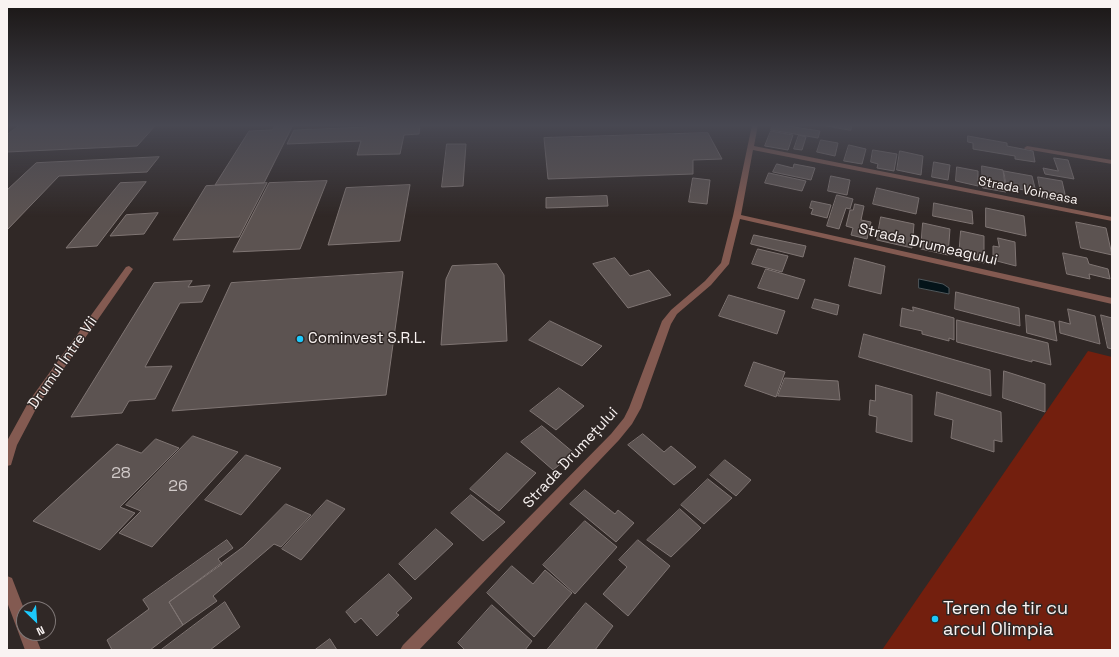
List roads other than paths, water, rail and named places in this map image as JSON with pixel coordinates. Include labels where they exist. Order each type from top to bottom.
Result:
[{"type":"street","name":"Strada Drumețului","points":[[408,650],[615,437],[628,421],[635,408],[666,323],[674,312],[708,283],[725,264],[750,156]]},
{"type":"street","name":"Strada Voineasa","points":[[791,156],[1112,219]]},
{"type":"street","points":[[1074,156],[1112,162]]},
{"type":"street","name":"Strada Drumeagului","points":[[737,216],[1112,301]]},
{"type":"street","name":"Drumul Între Vii","points":[[7,461],[11,445],[33,404],[129,269]]},
{"type":"street","points":[[7,583],[16,606]]},
{"type":"place","name":"Cominvest S.R.L.","points":[[300,339]]},
{"type":"place","name":"Teren de tir cu arcul Olimpia","points":[[935,619]]}]
